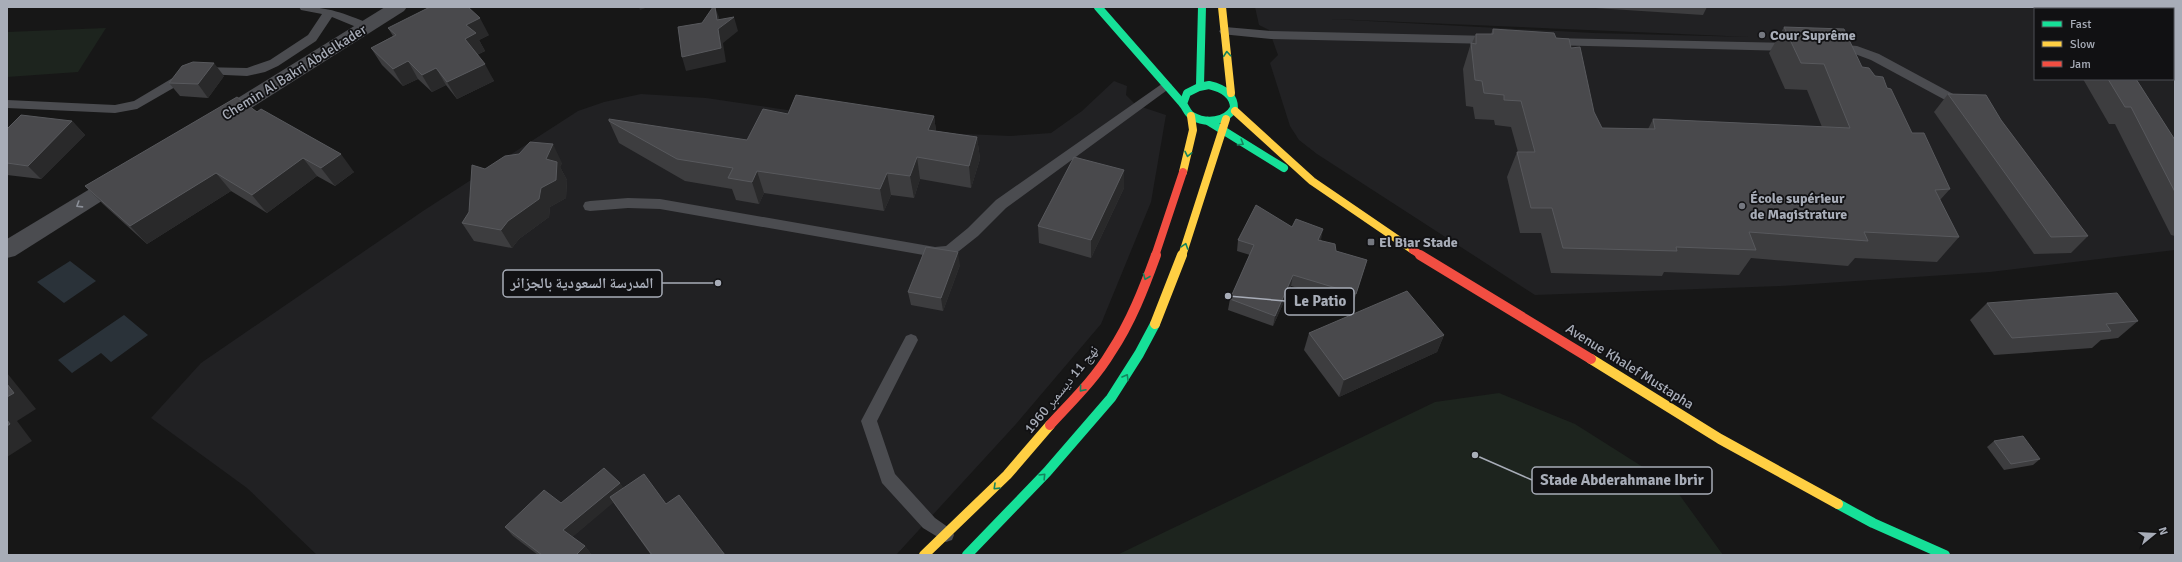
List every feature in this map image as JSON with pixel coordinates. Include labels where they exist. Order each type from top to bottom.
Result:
[{"type":"main road","points":[[1098,7],[1183,104],[1191,116],[1208,121],[1226,119]]},
{"type":"main road","points":[[1198,86],[1202,7]]},
{"type":"main road","points":[[1222,7],[1231,93]]},
{"type":"main road","points":[[1135,48],[1165,68]]},
{"type":"main road","points":[[1186,80],[1198,86]]},
{"type":"main road","points":[[967,555],[1071,447],[1121,385],[1161,310],[1179,264],[1226,119],[1235,111],[1235,98],[1231,93],[1217,85],[1198,86],[1187,93],[1183,104]]},
{"type":"main road","name":"Avenue Khalef Mustapha","points":[[1235,111],[1312,181],[1384,232],[1720,439],[1873,523],[1945,555]]},
{"type":"main road","name":"نهج 11 ديسمبر 1960","points":[[924,555],[1007,475],[1091,379],[1110,352],[1126,325],[1147,276],[1172,205],[1188,158],[1192,130],[1191,116]]},
{"type":"main road","name":"Avenue Khalef Mustapha","points":[[1208,121],[1276,164],[1312,181]]},
{"type":"street","name":"Chemin Al Bakri Abdelkader","points":[[204,128],[398,7]]},
{"type":"street","points":[[7,250],[136,170]]},
{"type":"lane","points":[[305,7],[329,12],[366,27]]},
{"type":"lane","points":[[7,104],[115,109],[136,105],[185,76],[202,70],[247,72],[261,69],[274,63],[312,38],[329,12]]},
{"type":"lane","points":[[1225,31],[1264,35],[1502,41]]},
{"type":"lane","points":[[1542,42],[1806,48]]},
{"type":"lane","points":[[1822,48],[1857,50],[1875,57],[1951,98]]},
{"type":"lane","points":[[590,206],[628,202],[660,204],[935,252],[950,251],[973,232],[1001,204],[1166,85]]},
{"type":"lane","points":[[911,340],[870,421],[888,478],[929,523],[946,535]]},
{"type":"shaded area","name":"École supérieur de Magistrature","points":[[1255,7],[2175,7],[2175,250],[1990,272],[1781,286],[1535,295],[1317,154],[1299,140],[1290,126],[1270,63],[1278,55],[1269,30],[1259,25]],"holes":[[[1332,19],[1750,37],[1594,33]]]},
{"type":"shaded area","points":[[106,28],[78,72],[7,77],[7,32]]},
{"type":"shaded area","points":[[1114,81],[1127,86],[1126,95],[1136,105],[1166,115],[1151,202],[1101,324],[1016,424],[896,555],[317,555],[247,488],[151,418],[201,363],[423,211],[578,111],[604,102],[641,94],[706,98],[942,133],[1010,136],[1051,133],[1082,111]]},
{"type":"shaded area","points":[[70,261],[96,281],[64,303],[37,282]]},
{"type":"shaded area","points":[[124,315],[148,335],[111,362],[101,353],[72,373],[58,360]]},
{"type":"shaded area","points":[[1499,393],[1575,424],[1673,486],[1723,555],[1117,555],[1435,402]]},
{"type":"building","points":[[430,7],[468,7],[480,18],[466,25],[476,33],[465,39],[485,64],[447,82],[436,68],[422,75],[408,61],[393,69],[371,48],[396,35],[388,28]]},
{"type":"building","points":[[713,7],[715,7],[717,20],[734,17],[718,29],[721,48],[682,57],[678,27],[702,23]]},
{"type":"building","points":[[1784,27],[1844,29],[1862,67],[1869,68],[1875,76],[1883,77],[1887,88],[1891,89],[1912,133],[1924,133],[1950,189],[1935,190],[1959,237],[1864,232],[1868,241],[1749,232],[1756,250],[1676,247],[1677,251],[1563,248],[1552,208],[1531,208],[1517,152],[1535,152],[1521,101],[1504,100],[1504,95],[1484,93],[1482,81],[1475,80],[1471,43],[1476,44],[1476,34],[1493,34],[1493,29],[1554,33],[1556,38],[1569,39],[1571,48],[1580,47],[1594,112],[1602,128],[1655,129],[1653,119],[1850,128],[1824,64],[1801,63]]},
{"type":"building","points":[[193,62],[214,63],[198,84],[169,83],[182,66]]},
{"type":"building","points":[[2109,80],[2137,80],[2175,140],[2175,192],[2131,107],[2125,107]]},
{"type":"building","points":[[1948,94],[1986,95],[2001,120],[2088,236],[2051,237]]},
{"type":"building","points":[[796,95],[934,116],[928,130],[977,137],[969,166],[917,157],[910,176],[887,173],[880,189],[757,171],[752,182],[728,178],[733,168],[677,159],[609,121],[609,119],[747,140],[763,109],[788,114]]},
{"type":"building","points":[[237,97],[257,112],[261,109],[341,154],[321,168],[303,158],[252,195],[216,173],[130,226],[85,186]]},
{"type":"building","points":[[21,115],[72,121],[28,166],[7,163],[7,129]]},
{"type":"building","points":[[530,142],[553,144],[546,159],[557,162],[556,180],[541,188],[539,199],[508,221],[501,230],[462,223],[469,212],[472,165],[485,169],[505,156],[519,154]]},
{"type":"building","points":[[1074,157],[1124,170],[1091,240],[1038,226]]},
{"type":"building","points":[[1256,205],[1292,227],[1296,219],[1323,229],[1318,240],[1335,244],[1336,251],[1367,260],[1356,294],[1293,275],[1275,316],[1230,299],[1254,245],[1238,240]]},
{"type":"building","points":[[926,247],[958,252],[941,298],[908,292]]},
{"type":"building","points":[[1407,291],[1444,335],[1344,380],[1309,333]]},
{"type":"building","points":[[2117,293],[2138,321],[2106,324],[2111,331],[2012,338],[1987,303]]},
{"type":"building","points":[[7,384],[14,393],[7,397]]},
{"type":"building","points":[[2023,436],[2040,459],[2011,464],[1994,441]]},
{"type":"building","points":[[604,468],[620,483],[563,530],[585,546],[576,555],[542,555],[505,527],[544,490],[561,503]]},
{"type":"building","points":[[644,474],[666,504],[679,495],[725,555],[652,555],[610,497]]},
{"type":"traffic: fast","points":[[1098,7],[1183,104]]},
{"type":"traffic: fast","points":[[1200,85],[1202,7]]},
{"type":"traffic: fast","points":[[1208,121],[1223,118],[1231,114],[1234,108],[1234,102],[1231,96],[1218,87],[1209,85],[1195,88],[1187,93],[1183,104],[1191,116],[1208,121],[1284,168]]},
{"type":"traffic: fast","points":[[967,555],[1047,472],[1111,398],[1139,354],[1155,324]]},
{"type":"traffic: fast","points":[[1838,504],[1873,523],[1945,555]]},
{"type":"traffic: slow","points":[[1222,7],[1231,93]]},
{"type":"traffic: slow","points":[[1235,111],[1312,181],[1384,232],[1413,250]]},
{"type":"traffic: slow","points":[[1183,172],[1193,130],[1191,116]]},
{"type":"traffic: slow","points":[[1155,324],[1182,255],[1226,119]]},
{"type":"traffic: slow","points":[[1591,359],[1720,439],[1838,504]]},
{"type":"traffic: slow","points":[[924,555],[1007,475],[1050,425]]},
{"type":"traffic: jam","points":[[1050,425],[1097,372],[1123,333],[1152,265],[1183,172]]},
{"type":"traffic: jam","points":[[1413,250],[1591,359]]},
{"type":"place","name":"Cour Suprême","points":[[1762,35]]},
{"type":"place","name":"École supérieur de Magistrature","points":[[1742,206]]},
{"type":"place","name":"El Biar Stade","points":[[1371,242]]},
{"type":"place","name":"المدرسة السعودية بالجزائر","points":[[718,283]]},
{"type":"place","name":"Le Patio","points":[[1228,296]]},
{"type":"place","name":"Stade Abderahmane Ibrir","points":[[1475,455]]}]
